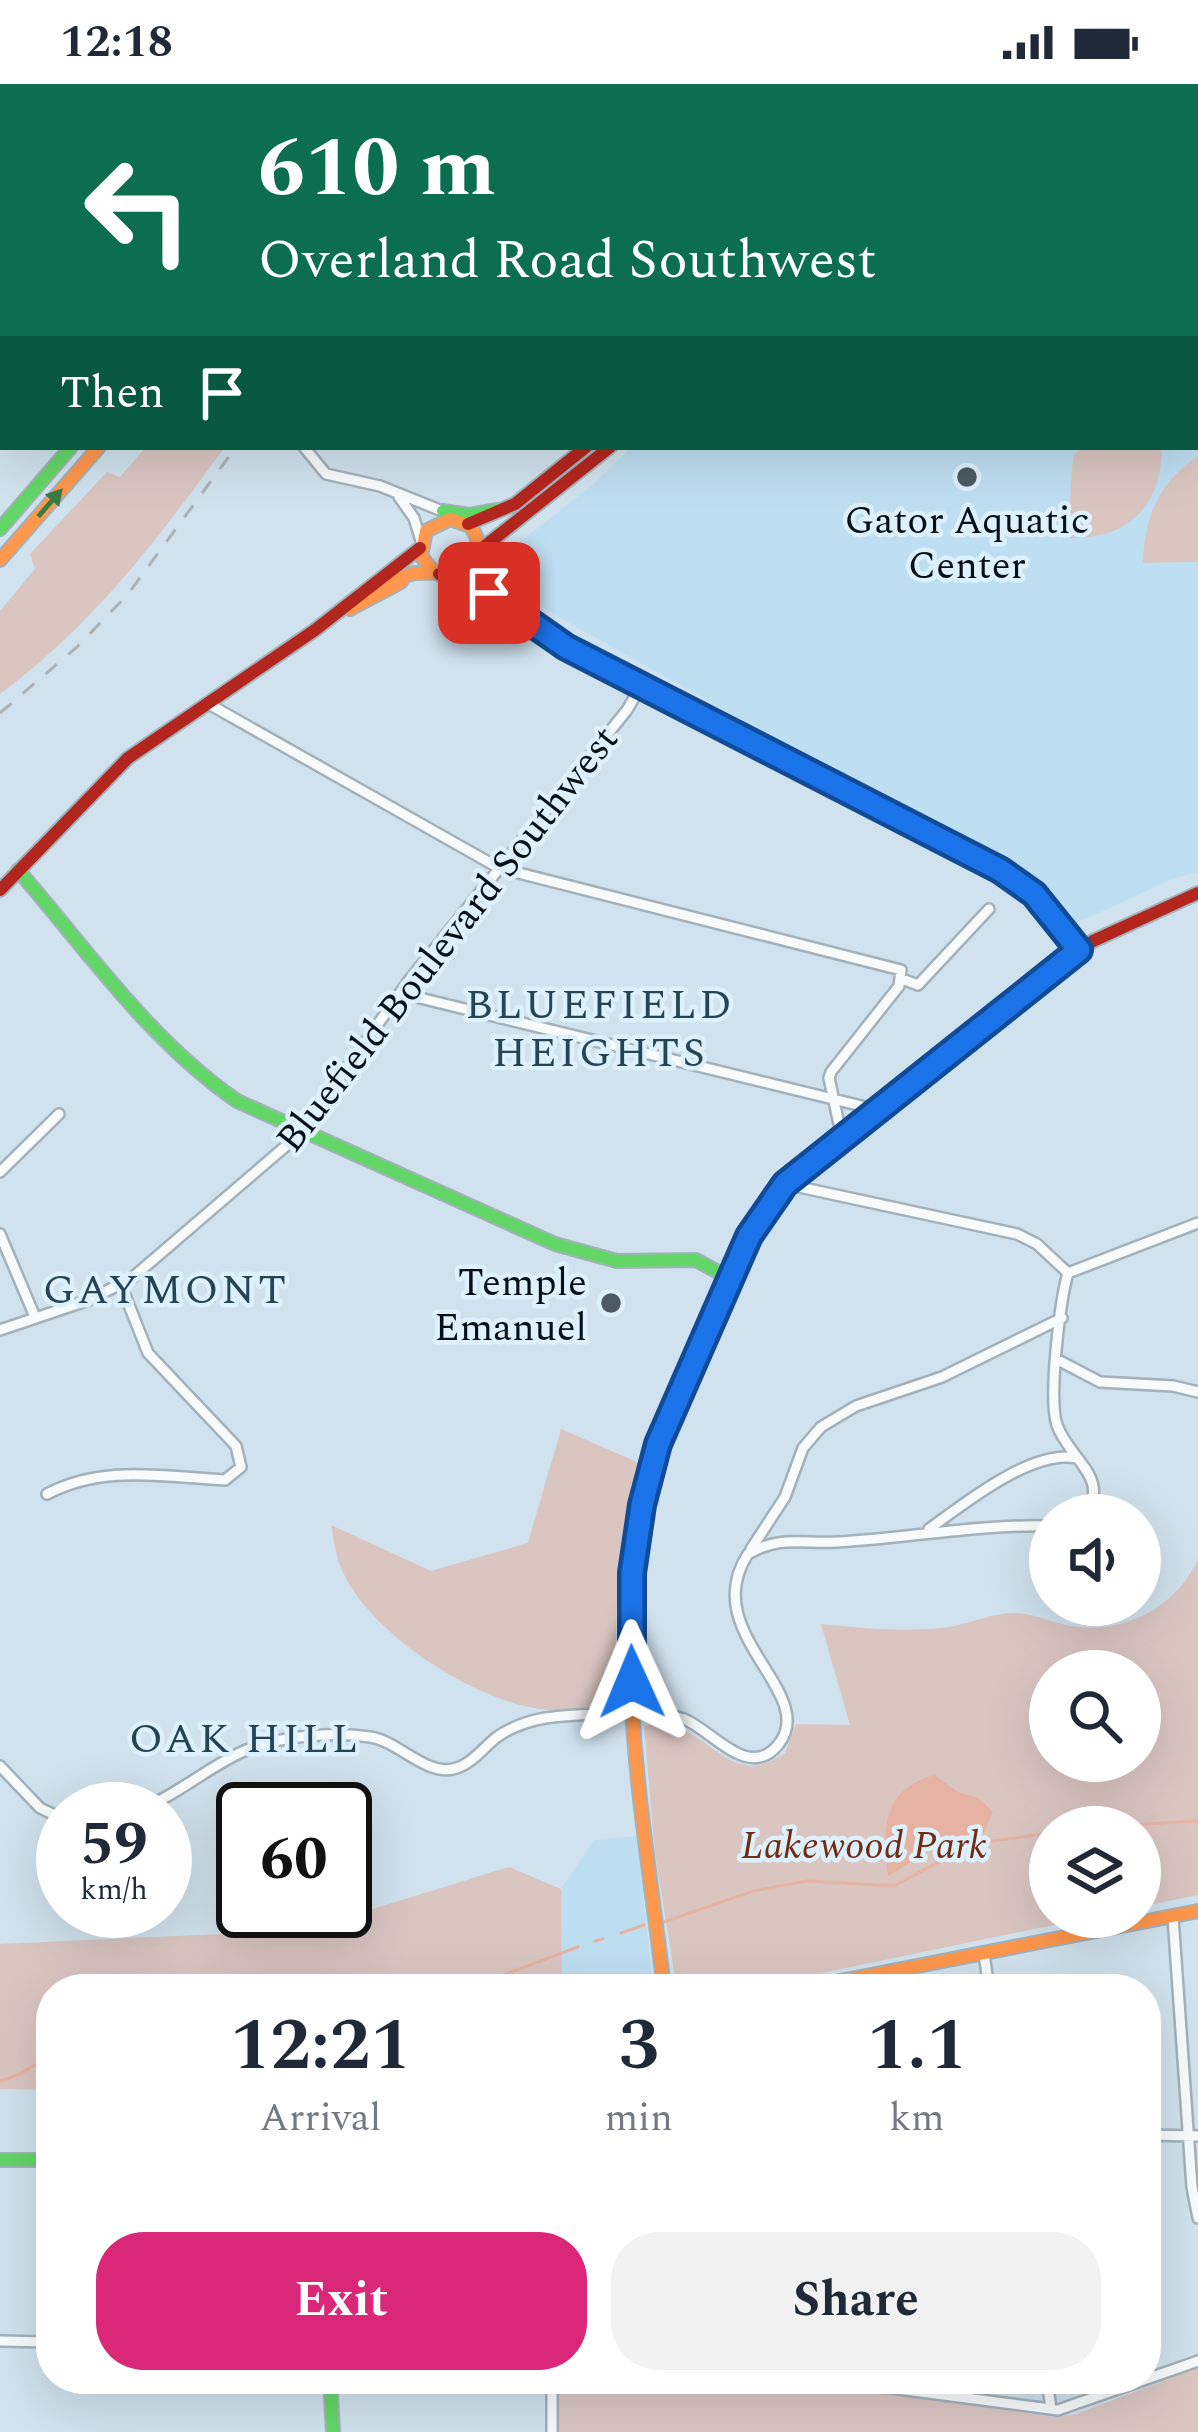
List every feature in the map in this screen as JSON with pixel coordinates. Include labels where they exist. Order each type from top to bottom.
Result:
[{"type":"main road","points":[[0,529],[68,450]]},
{"type":"main road","points":[[0,560],[96,450]]},
{"type":"main road","points":[[456,518],[492,519],[582,450]]},
{"type":"main road","points":[[0,890],[128,758],[339,615],[411,577],[464,572],[490,538],[607,450]]},
{"type":"main road","points":[[315,630],[421,546],[435,523],[482,514],[519,499]]},
{"type":"main road","points":[[456,518],[478,538],[481,582],[489,593],[551,634]]},
{"type":"main road","points":[[490,538],[486,565],[497,590],[566,647]]},
{"type":"main road","points":[[421,546],[424,562],[526,630],[1000,870],[1034,894],[1079,950]]},
{"type":"main road","points":[[18,870],[193,1071],[237,1101],[567,1248],[610,1260],[694,1257],[729,1278]]},
{"type":"main road","points":[[662,1974],[633,1714],[632,1573],[642,1505],[670,1409],[729,1278],[758,1220],[785,1184],[1079,950],[1198,893]]},
{"type":"main road","points":[[895,1974],[1198,1911]]},
{"type":"main road","points":[[0,2160],[36,2160]]},
{"type":"main road","points":[[331,2394],[333,2432]]},
{"type":"street","points":[[306,450],[326,474],[396,493],[456,518]]},
{"type":"street","points":[[396,493],[414,518],[421,546]]},
{"type":"street","name":"Bluefield Boulevard Southwest","points":[[0,1330],[121,1285],[301,1133],[402,990],[627,710],[641,686]]},
{"type":"street","points":[[207,703],[499,868],[901,970],[902,980],[837,1059],[829,1078],[842,1138]]},
{"type":"street","points":[[902,980],[918,986],[989,909]]},
{"type":"street","points":[[402,990],[878,1110]]},
{"type":"street","points":[[0,1172],[58,1114]]},
{"type":"street","points":[[785,1184],[1017,1234],[1037,1244],[1067,1273]]},
{"type":"street","points":[[1067,1273],[1198,1223]]},
{"type":"street","points":[[0,1234],[35,1317]]},
{"type":"street","points":[[1067,1273],[1053,1414],[1064,1443],[1096,1487],[1095,1494]]},
{"type":"street","points":[[47,1494],[73,1483],[117,1475],[169,1473],[225,1480],[237,1473],[242,1460],[236,1446],[148,1353],[121,1285]]},
{"type":"street","points":[[192,1784],[245,1750],[339,1734],[373,1737],[436,1768],[450,1770],[525,1723],[566,1715],[683,1719],[733,1752],[763,1756],[782,1740],[786,1725],[779,1694],[734,1603],[734,1579],[785,1496],[803,1448],[821,1427],[856,1406],[942,1377],[1062,1318]]},
{"type":"street","points":[[1056,1359],[1100,1382],[1198,1392]]},
{"type":"street","points":[[924,1532],[1031,1466],[1058,1456],[1077,1458]]},
{"type":"street","points":[[748,1554],[786,1539],[839,1542],[974,1526],[1029,1526]]},
{"type":"street","points":[[0,1766],[36,1804]]},
{"type":"street","points":[[1173,1917],[1198,2218]]},
{"type":"street","points":[[984,1954],[987,1974]]},
{"type":"street","points":[[1182,2052],[1198,2049]]},
{"type":"street","points":[[1161,2135],[1193,2135]]},
{"type":"street","points":[[0,2341],[36,2342]]},
{"type":"street","points":[[1161,2374],[1198,2361]]},
{"type":"street","points":[[552,2394],[552,2432]]},
{"type":"street","points":[[964,2394],[1064,2409],[1106,2394]]},
{"type":"street","points":[[1049,2394],[1051,2409]]},
{"type":"shaded area","points":[[629,450],[1198,450],[1198,872],[1172,879],[1072,925],[1040,879],[811,759],[520,595],[498,559]]},
{"type":"shaded area","points":[[934,1775],[958,1792],[978,1798],[993,1812],[985,1831],[929,1851],[888,1876],[889,1814],[903,1791]]},
{"type":"shaded area","points":[[637,1836],[651,1974],[562,1974],[561,1889],[594,1840]]},
{"type":"green space","points":[[143,450],[223,450],[95,609],[0,694],[0,611],[35,569],[30,554],[107,472],[120,477]]},
{"type":"green space","points":[[1080,450],[1162,450],[1155,487],[1138,515],[1108,533],[1068,538],[1073,455]]},
{"type":"green space","points":[[1198,456],[1198,562],[1143,563],[1156,502],[1173,477]]},
{"type":"green space","points":[[561,1429],[639,1463],[618,1584],[616,1707],[559,1710],[523,1706],[461,1681],[402,1642],[377,1619],[342,1570],[334,1542],[331,1525],[431,1571],[528,1543]]},
{"type":"green space","name":"Lakewood Park","points":[[1198,1559],[1198,1895],[1161,1903],[1161,1806],[1029,1806],[1029,1930],[817,1974],[675,1974],[655,1854],[644,1726],[667,1725],[686,1731],[731,1760],[764,1764],[785,1753],[796,1724],[850,1725],[821,1624],[926,1629],[1014,1613],[1029,1615],[1029,1626],[1161,1626],[1164,1602]]},
{"type":"green space","points":[[509,1867],[561,1889],[562,1974],[36,1974],[36,2090],[0,2089],[0,1944],[192,1935],[372,1938],[372,1909]]},
{"type":"green space","points":[[1198,2368],[1198,2432],[552,2432],[552,2394],[891,2394],[1054,2417],[1129,2394],[1161,2394],[1161,2382]]},
{"type":"waterway","points":[[1161,1823],[1198,1821]]},
{"type":"waterway","points":[[664,1922],[753,1891],[807,1881],[894,1886],[972,1844],[1029,1836]]},
{"type":"waterway","points":[[621,1933],[644,1925]]},
{"type":"waterway","points":[[595,1941],[603,1939]]},
{"type":"waterway","points":[[506,1974],[578,1947]]},
{"type":"waterway","points":[[0,2081],[36,2064]]},
{"type":"railway","points":[[0,713],[77,647],[128,594],[234,450]]},
{"type":"traffic: fast","points":[[0,529],[68,450]]},
{"type":"traffic: fast","points":[[443,511],[469,515],[496,510]]},
{"type":"traffic: fast","points":[[477,559],[481,582],[509,610]]},
{"type":"traffic: fast","points":[[18,870],[147,1022],[237,1101],[555,1244],[617,1261],[696,1260],[729,1278]]},
{"type":"traffic: fast","points":[[0,2160],[36,2160]]},
{"type":"traffic: fast","points":[[331,2394],[333,2432]]},
{"type":"traffic: slow","points":[[0,560],[96,450]]},
{"type":"traffic: slow","points":[[391,581],[414,573],[464,572],[478,550],[470,526],[450,519],[426,531],[421,556],[433,571]]},
{"type":"traffic: slow","points":[[350,609],[401,582]]},
{"type":"traffic: slow","points":[[662,1974],[635,1748],[630,1627],[646,1488],[698,1354]]},
{"type":"traffic: slow","points":[[877,1974],[1198,1911]]},
{"type":"traffic: jam","points":[[468,524],[515,504],[582,450]]},
{"type":"traffic: jam","points":[[480,550],[606,450]]},
{"type":"traffic: jam","points":[[489,543],[498,585],[551,634]]},
{"type":"traffic: jam","points":[[0,890],[128,758],[315,630],[420,548]]},
{"type":"traffic: jam","points":[[439,574],[546,641],[566,647],[1000,870],[1033,894],[1079,950]]},
{"type":"traffic: jam","points":[[698,1354],[749,1236],[785,1184],[1093,941],[1198,893]]},
{"type":"place","name":"Gator Aquatic Center","points":[[967,477]]},
{"type":"place","name":"Temple Emanuel","points":[[611,1303]]},
{"type":"district","name":"BLUEFIELD HEIGHTS","points":[[600,1027]]},
{"type":"district","name":"GAYMONT","points":[[166,1288]]},
{"type":"district","name":"OAK HILL","points":[[245,1737]]},
{"type":"route","points":[[489,593],[566,647],[1000,870],[1034,894],[1079,950],[970,1033],[770,1200],[715,1308],[652,1462],[632,1573],[632,1682]]}]
